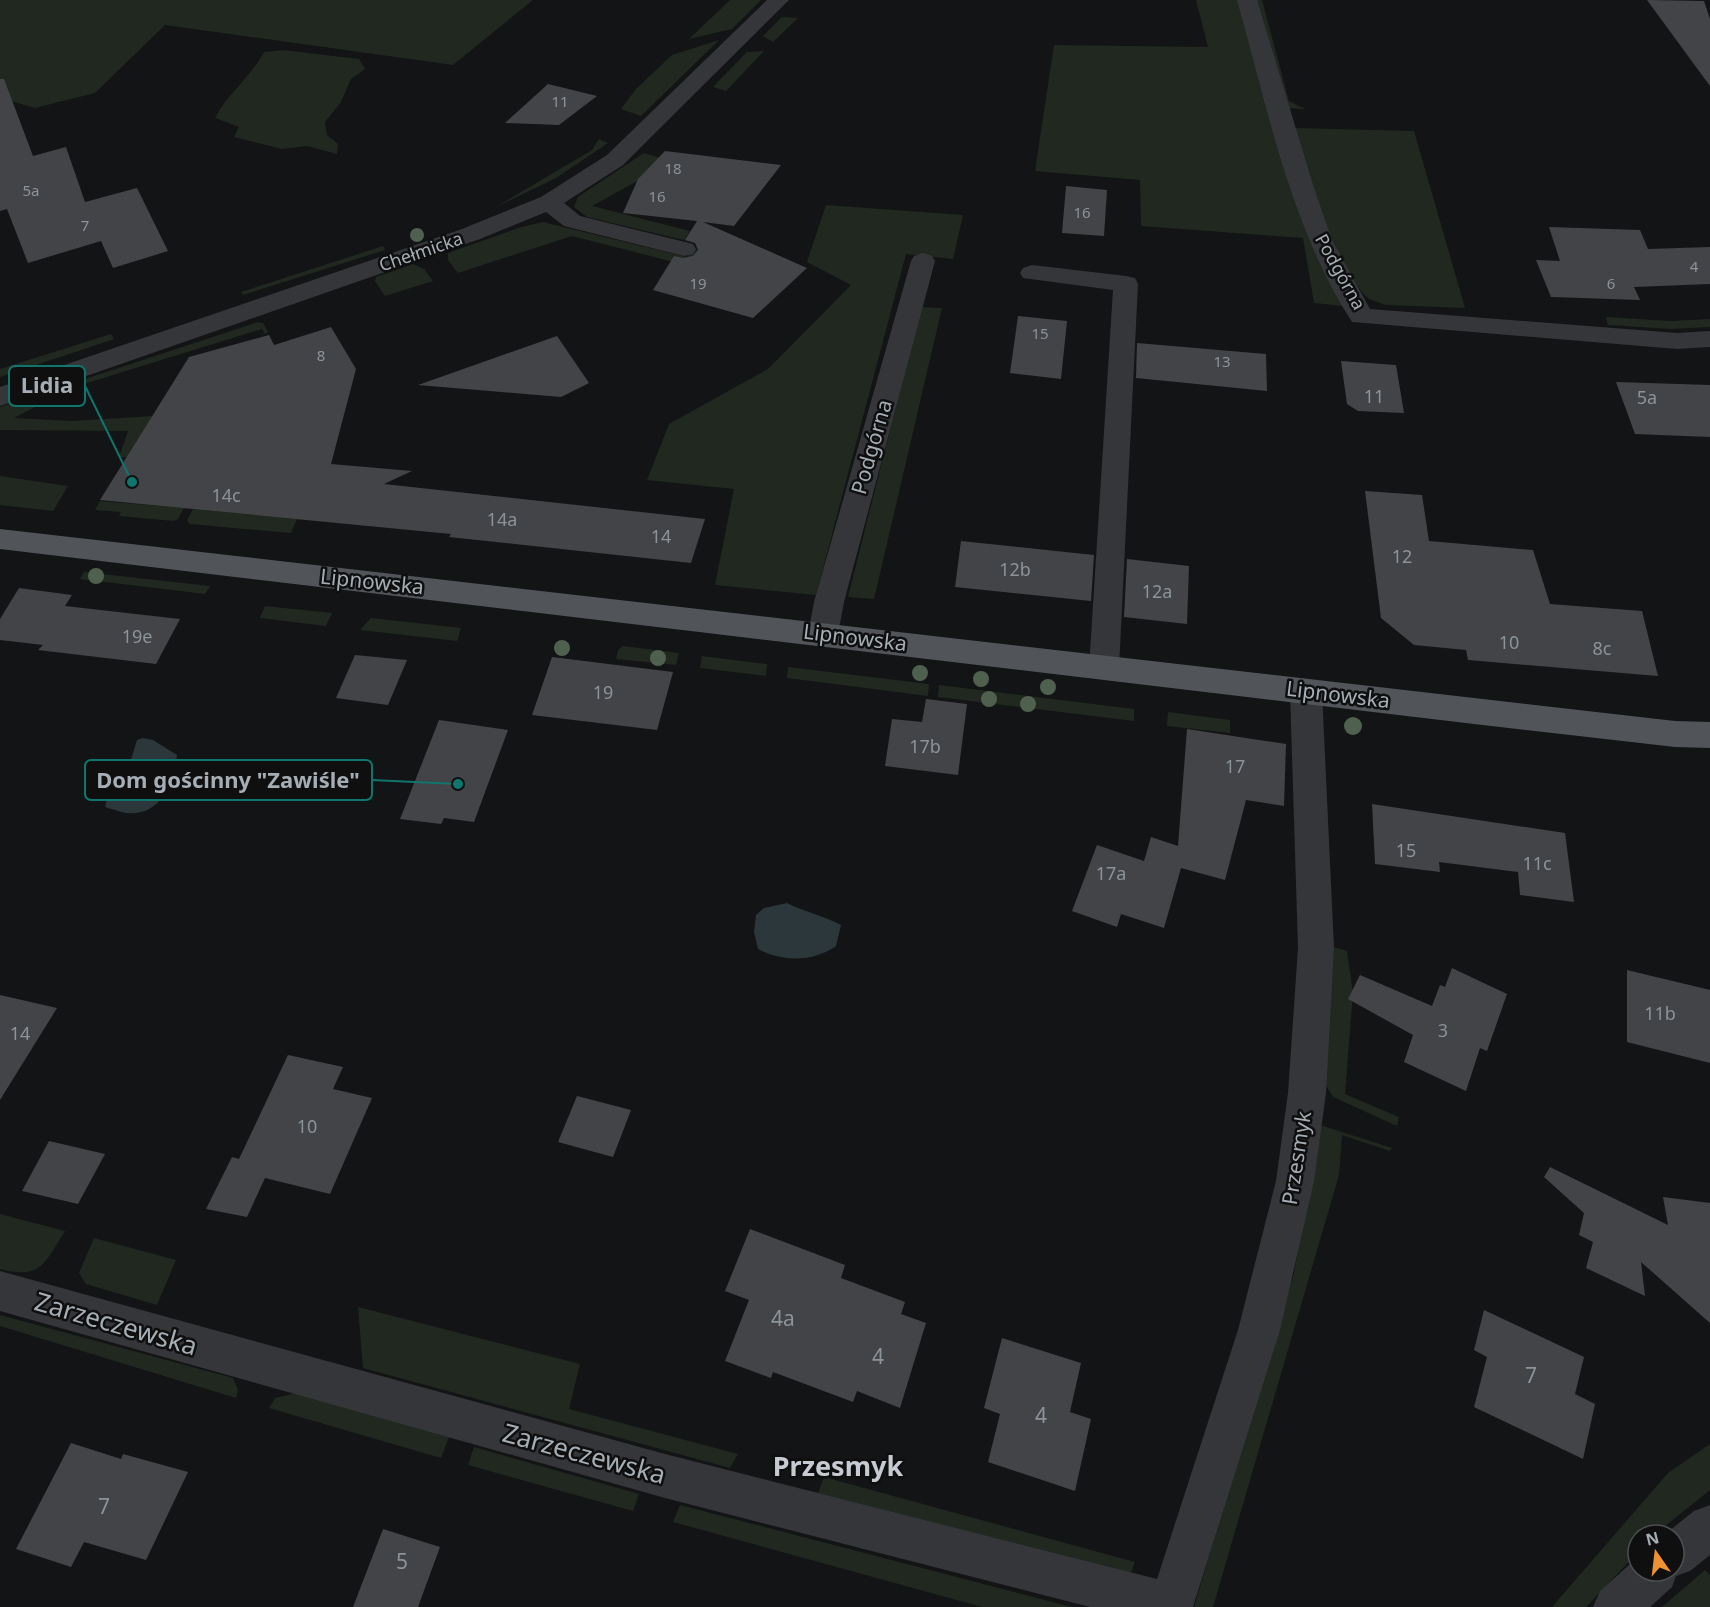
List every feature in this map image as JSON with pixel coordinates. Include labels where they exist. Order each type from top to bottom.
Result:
[{"type":"main road","name":"Lipnowska","points":[[0,538],[1104,669],[1675,734],[1710,735]]},
{"type":"street","name":"Chełmicka","points":[[0,398],[471,234],[549,202],[615,160],[779,0]]},
{"type":"street","name":"Podgórna","points":[[1247,0],[1302,188],[1320,240],[1361,316],[1677,341],[1710,339]]},
{"type":"street","points":[[549,202],[572,221],[684,249]]},
{"type":"street","name":"Podgórna","points":[[823,634],[829,602],[923,261]]},
{"type":"street","points":[[1032,273],[1126,284],[1104,669]]},
{"type":"street","name":"Przesmyk","points":[[1171,1606],[1259,1330],[1295,1181],[1307,1093],[1316,948],[1306,692]]},
{"type":"street","name":"Zarzeczewska","points":[[0,1291],[654,1473],[1171,1606]]},
{"type":"street","points":[[1686,1546],[1710,1527]]},
{"type":"street","points":[[1616,1607],[1643,1583]]},
{"type":"shaded area","points":[[0,0],[533,0],[453,65],[165,25],[95,93],[35,108],[0,98]]},
{"type":"shaded area","points":[[730,0],[761,0],[732,29],[689,39]]},
{"type":"shaded area","points":[[1196,0],[1241,0],[1344,306],[1314,303],[1303,238],[1141,226],[1140,180],[1035,171],[1054,45],[1208,47]]},
{"type":"shaded area","points":[[1254,0],[1262,0],[1289,101],[1305,109],[1285,108]]},
{"type":"shaded area","points":[[782,17],[798,18],[773,42],[763,36]]},
{"type":"shaded area","points":[[719,40],[641,116],[621,109],[636,89],[672,55]]},
{"type":"shaded area","points":[[283,50],[359,59],[365,69],[351,79],[341,102],[325,122],[327,135],[338,144],[337,154],[307,146],[282,149],[234,137],[239,127],[215,118],[264,52]]},
{"type":"shaded area","points":[[764,51],[726,91],[713,87],[747,52]]},
{"type":"shaded area","points":[[1294,128],[1414,131],[1465,308],[1386,305],[1369,299],[1362,292],[1335,255]]},
{"type":"shaded area","points":[[599,139],[608,143],[556,178],[494,208],[592,150]]},
{"type":"shaded area","points":[[644,153],[661,158],[639,180],[592,206],[690,231],[684,240],[587,217],[574,207],[578,197]]},
{"type":"shaded area","points":[[826,205],[963,215],[953,259],[906,254],[816,595],[715,585],[734,489],[647,480],[669,424],[768,369],[851,285],[807,262]]},
{"type":"shaded area","points":[[543,222],[687,257],[693,249],[717,257],[709,271],[572,236],[458,273],[448,260],[448,253],[521,227]]},
{"type":"shaded area","points":[[383,246],[385,250],[243,295],[241,292]]},
{"type":"shaded area","points":[[413,264],[424,269],[433,281],[385,296],[375,281],[376,277]]},
{"type":"shaded area","points":[[921,307],[942,308],[874,599],[848,597]]},
{"type":"shaded area","points":[[1606,317],[1670,321],[1710,319],[1710,327],[1670,329],[1608,325]]},
{"type":"shaded area","points":[[258,322],[263,323],[268,332],[265,334],[262,329],[84,384],[82,380]]},
{"type":"shaded area","points":[[111,334],[114,339],[0,377],[0,369]]},
{"type":"shaded area","points":[[30,397],[39,405],[14,418],[71,421],[187,414],[164,460],[119,457],[128,431],[0,430],[0,407]]},
{"type":"shaded area","points":[[0,476],[68,486],[53,511],[0,505]]},
{"type":"shaded area","points":[[100,501],[184,508],[178,519],[174,521],[119,516],[121,512],[95,510]]},
{"type":"shaded area","points":[[193,509],[297,519],[291,533],[190,524],[187,520]]},
{"type":"shaded area","points":[[84,572],[210,586],[205,594],[80,579]]},
{"type":"shaded area","points":[[265,606],[332,613],[326,626],[260,618]]},
{"type":"shaded area","points":[[371,618],[461,628],[457,641],[360,630]]},
{"type":"shaded area","points":[[623,646],[679,653],[676,665],[616,659],[618,650]]},
{"type":"shaded area","points":[[702,656],[767,664],[766,676],[700,668]]},
{"type":"shaded area","points":[[788,667],[929,684],[928,696],[787,678]]},
{"type":"shaded area","points":[[939,685],[1134,709],[1134,721],[938,697]]},
{"type":"shaded area","points":[[1168,712],[1230,720],[1230,733],[1167,726]]},
{"type":"shaded area","points":[[143,738],[153,740],[177,755],[173,776],[164,796],[157,804],[138,813],[126,813],[107,808],[105,806],[108,797],[129,766],[137,740]]},
{"type":"shaded area","points":[[787,903],[841,925],[836,946],[818,955],[798,958],[777,956],[758,949],[754,932],[756,915],[764,908]]},
{"type":"shaded area","points":[[1334,947],[1347,951],[1353,993],[1345,1094],[1399,1117],[1397,1126],[1333,1097],[1324,1082]]},
{"type":"shaded area","points":[[1320,1125],[1392,1148],[1390,1151],[1342,1135],[1339,1175],[1213,1607],[1194,1607],[1294,1273]]},
{"type":"shaded area","points":[[0,1214],[65,1231],[41,1266],[25,1272],[0,1269]]},
{"type":"shaded area","points":[[94,1238],[176,1260],[157,1305],[86,1284],[79,1273]]},
{"type":"shaded area","points":[[358,1307],[580,1364],[569,1409],[738,1454],[730,1468],[363,1368]]},
{"type":"shaded area","points":[[0,1315],[233,1378],[238,1390],[236,1398],[0,1326]]},
{"type":"shaded area","points":[[296,1393],[449,1437],[441,1458],[269,1408],[275,1398]]},
{"type":"shaded area","points":[[1710,1444],[1710,1490],[1669,1523],[1626,1523],[1626,1565],[1586,1607],[1552,1607],[1668,1473]]},
{"type":"shaded area","points":[[474,1447],[639,1494],[633,1511],[468,1465]]},
{"type":"shaded area","points":[[824,1477],[1135,1562],[1131,1573],[818,1493]]},
{"type":"shaded area","points":[[680,1505],[1072,1607],[982,1607],[673,1522]]},
{"type":"shaded area","points":[[1705,1570],[1710,1575],[1710,1607],[1662,1607]]},
{"type":"building","points":[[1647,0],[1704,1],[1710,19],[1710,86]]},
{"type":"building","points":[[0,79],[4,79],[33,156],[66,147],[85,202],[137,188],[168,251],[113,268],[101,241],[28,263],[7,209],[0,211]]},
{"type":"building","points":[[548,84],[597,96],[559,125],[505,123]]},
{"type":"building","points":[[665,151],[781,165],[734,226],[703,222],[807,268],[753,318],[653,290],[674,256],[683,258],[693,256],[698,250],[695,243],[685,240],[697,221],[623,213],[638,179]]},
{"type":"building","points":[[1066,186],[1107,190],[1104,236],[1062,233]]},
{"type":"building","points":[[1549,227],[1640,230],[1648,249],[1710,247],[1710,284],[1634,287],[1640,300],[1551,297],[1536,260],[1560,261]]},
{"type":"building","points":[[1018,316],[1067,321],[1061,379],[1010,373]]},
{"type":"building","points":[[331,327],[356,369],[331,464],[412,471],[384,484],[705,519],[691,563],[449,537],[451,534],[100,500],[189,357],[269,335],[274,345]]},
{"type":"building","points":[[557,336],[589,383],[561,397],[418,385]]},
{"type":"building","points":[[1137,343],[1266,354],[1267,391],[1136,378]]},
{"type":"building","points":[[1341,361],[1396,365],[1404,413],[1358,411],[1347,404]]},
{"type":"building","points":[[1616,382],[1710,385],[1710,437],[1635,434]]},
{"type":"building","points":[[1365,491],[1422,495],[1429,541],[1533,550],[1550,604],[1642,611],[1658,676],[1468,660],[1466,650],[1414,645],[1381,618]]},
{"type":"building","points":[[961,541],[1094,555],[1091,601],[955,587]]},
{"type":"building","points":[[1127,559],[1189,566],[1187,624],[1124,617]]},
{"type":"building","points":[[19,588],[72,595],[65,606],[180,619],[156,664],[38,650],[43,645],[0,640],[0,619]]},
{"type":"building","points":[[355,655],[407,660],[388,705],[336,698]]},
{"type":"building","points":[[552,657],[673,672],[657,730],[532,715]]},
{"type":"building","points":[[926,699],[967,704],[958,775],[885,766],[892,719],[922,722]]},
{"type":"building","points":[[439,720],[508,730],[474,822],[444,818],[441,824],[400,819]]},
{"type":"building","points":[[1187,729],[1286,744],[1284,806],[1246,800],[1225,880],[1181,868],[1164,928],[1121,914],[1117,927],[1072,911],[1097,845],[1144,861],[1151,837],[1178,846]]},
{"type":"building","points":[[1372,804],[1565,833],[1574,902],[1520,895],[1518,872],[1439,862],[1440,872],[1375,864]]},
{"type":"building","points":[[1452,968],[1507,994],[1487,1051],[1480,1048],[1466,1091],[1404,1062],[1413,1035],[1348,999],[1360,975],[1432,1006],[1440,985],[1445,987]]},
{"type":"building","points":[[1627,970],[1710,990],[1710,1063],[1627,1042]]},
{"type":"building","points":[[0,995],[57,1008],[0,1100]]},
{"type":"building","points":[[288,1055],[343,1067],[333,1089],[372,1098],[330,1194],[265,1178],[247,1217],[206,1209],[232,1157],[239,1159]]},
{"type":"building","points":[[577,1096],[631,1110],[613,1157],[558,1142]]},
{"type":"building","points":[[49,1141],[105,1154],[78,1204],[22,1191]]},
{"type":"building","points":[[1550,1167],[1668,1225],[1663,1197],[1710,1203],[1710,1323],[1641,1262],[1645,1296],[1586,1268],[1593,1242],[1579,1235],[1584,1213],[1544,1177]]},
{"type":"building","points":[[750,1229],[845,1265],[841,1278],[905,1302],[901,1314],[926,1323],[900,1408],[857,1391],[853,1402],[773,1372],[771,1378],[725,1361],[749,1300],[725,1291]]},
{"type":"building","points":[[1484,1310],[1584,1357],[1575,1394],[1595,1404],[1583,1459],[1474,1407],[1487,1357],[1474,1350]]},
{"type":"building","points":[[1002,1338],[1081,1363],[1070,1412],[1091,1419],[1075,1491],[988,1462],[1000,1414],[984,1408]]},
{"type":"building","points":[[71,1443],[121,1459],[123,1454],[188,1472],[146,1560],[84,1542],[71,1567],[16,1549]]},
{"type":"building","points":[[383,1529],[440,1547],[418,1607],[353,1607]]},
{"type":"place","name":"Lidia","points":[[132,482]]},
{"type":"place","name":"Dom gościnny \"Zawiśle\"","points":[[458,784]]},
{"type":"district","name":"Przesmyk","points":[[838,1467]]}]
